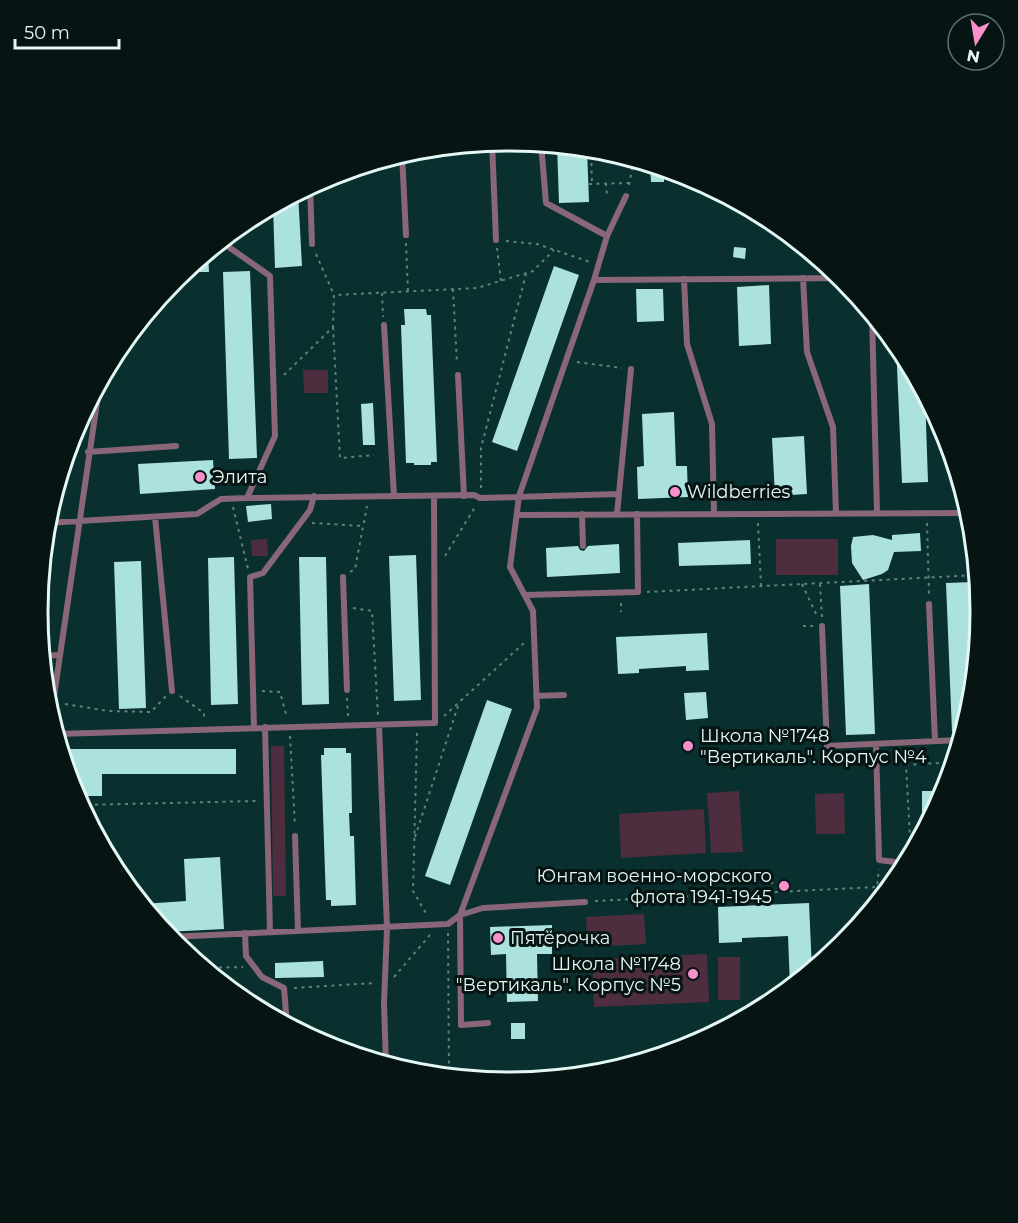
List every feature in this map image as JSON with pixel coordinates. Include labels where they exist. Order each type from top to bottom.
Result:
[{"type":"lane","points":[[492,151],[496,240]]},
{"type":"lane","points":[[542,151],[546,203],[607,236]]},
{"type":"lane","points":[[402,163],[406,235]]},
{"type":"lane","points":[[310,196],[312,244]]},
{"type":"lane","points":[[488,1023],[461,1025],[460,915],[537,708],[533,612],[510,567],[519,496],[607,236],[626,196]]},
{"type":"lane","points":[[228,246],[270,276],[274,436],[247,498]]},
{"type":"lane","points":[[803,278],[807,352],[833,427],[836,513]]},
{"type":"lane","points":[[594,280],[827,278]]},
{"type":"lane","points":[[684,279],[687,344],[712,424],[714,514]]},
{"type":"lane","points":[[384,326],[394,496]]},
{"type":"lane","points":[[872,328],[877,513]]},
{"type":"lane","points":[[617,514],[631,369]]},
{"type":"lane","points":[[458,375],[464,496]]},
{"type":"lane","points":[[55,688],[95,409]]},
{"type":"lane","points":[[88,452],[176,446]]},
{"type":"lane","points":[[57,523],[197,514],[221,499],[231,498],[474,495],[480,498],[619,494]]},
{"type":"lane","points":[[254,728],[250,577],[263,573],[310,510],[314,496]]},
{"type":"lane","points":[[65,734],[435,723],[434,496]]},
{"type":"lane","points":[[517,515],[959,513]]},
{"type":"lane","points":[[582,514],[583,546]]},
{"type":"lane","points":[[525,596],[638,592],[637,514]]},
{"type":"lane","points":[[155,517],[172,691]]},
{"type":"lane","points":[[343,577],[347,690]]},
{"type":"lane","points":[[930,604],[935,741]]},
{"type":"lane","points":[[822,626],[827,746],[951,740]]},
{"type":"lane","points":[[50,656],[59,655]]},
{"type":"lane","points":[[536,696],[564,695]]},
{"type":"lane","points":[[379,725],[387,928],[386,1056]]},
{"type":"lane","points":[[265,728],[270,932]]},
{"type":"lane","points":[[876,744],[879,860],[896,862]]},
{"type":"lane","points":[[295,836],[298,931]]},
{"type":"lane","points":[[182,936],[448,924],[460,915],[483,908],[585,902]]},
{"type":"lane","points":[[245,933],[246,956],[262,977],[284,988],[286,1015]]},
{"type":"path","points":[[591,158],[590,184],[629,183]]},
{"type":"path","points":[[626,196],[632,167]]},
{"type":"path","points":[[606,183],[607,197]]},
{"type":"path","points":[[406,235],[408,292]]},
{"type":"path","points":[[501,281],[496,240],[537,244],[599,265]]},
{"type":"path","points":[[312,244],[334,295],[333,327],[340,458],[374,455]]},
{"type":"path","points":[[334,295],[477,288],[533,271],[554,250]]},
{"type":"path","points":[[435,574],[480,498],[482,448],[526,273]]},
{"type":"path","points":[[453,289],[458,375]]},
{"type":"path","points":[[382,293],[384,326]]},
{"type":"path","points":[[273,386],[333,327]]},
{"type":"path","points":[[566,360],[631,369]]},
{"type":"path","points":[[343,577],[355,569],[369,496]]},
{"type":"path","points":[[231,498],[250,577]]},
{"type":"path","points":[[927,513],[930,604]]},
{"type":"path","points":[[757,514],[760,586]]},
{"type":"path","points":[[301,522],[363,526]]},
{"type":"path","points":[[638,592],[968,576]]},
{"type":"path","points":[[820,583],[822,626]]},
{"type":"path","points":[[802,584],[822,626]]},
{"type":"path","points":[[344,606],[372,611],[379,725]]},
{"type":"path","points":[[435,723],[534,635]]},
{"type":"path","points":[[253,690],[280,692],[290,727],[295,836]]},
{"type":"path","points":[[347,690],[349,726]]},
{"type":"path","points":[[65,704],[109,711],[151,712],[172,691],[204,713],[205,729]]},
{"type":"path","points":[[415,840],[459,703]]},
{"type":"path","points":[[284,988],[390,982],[436,924],[413,891],[417,724]]},
{"type":"path","points":[[910,838],[906,765],[945,763]]},
{"type":"path","points":[[91,805],[267,801]]},
{"type":"path","points":[[585,902],[877,887],[879,860]]},
{"type":"path","points":[[772,881],[772,901]]},
{"type":"path","points":[[448,924],[449,1069]]},
{"type":"path","points":[[217,968],[242,967]]},
{"type":"shaded area","points":[[303,370],[328,370],[328,393],[304,393]]},
{"type":"shaded area","points":[[267,539],[268,556],[252,556],[251,540]]},
{"type":"shaded area","points":[[776,539],[838,539],[838,575],[776,575]]},
{"type":"shaded area","points":[[271,746],[284,746],[286,896],[273,896]]},
{"type":"shaded area","points":[[739,791],[743,852],[711,853],[707,793]]},
{"type":"shaded area","points":[[844,793],[845,834],[816,834],[815,794]]},
{"type":"shaded area","points":[[704,809],[706,853],[621,858],[619,814]]},
{"type":"shaded area","points":[[644,914],[646,944],[588,947],[586,917]]},
{"type":"shaded area","points":[[707,954],[709,1002],[594,1007],[592,959]]},
{"type":"shaded area","points":[[718,957],[740,957],[740,1000],[718,1000]]},
{"type":"building","points":[[557,153],[587,157],[589,202],[559,203]]},
{"type":"building","points":[[650,173],[664,178],[664,182],[651,182]]},
{"type":"building","points":[[299,201],[302,266],[275,268],[273,216]]},
{"type":"building","points":[[734,247],[746,248],[745,259],[733,257]]},
{"type":"building","points":[[209,262],[209,272],[198,272]]},
{"type":"building","points":[[554,266],[579,275],[517,451],[492,442]]},
{"type":"building","points":[[250,271],[257,458],[229,459],[223,272]]},
{"type":"building","points":[[769,285],[771,344],[739,346],[737,287]]},
{"type":"building","points":[[636,289],[663,289],[664,321],[637,322]]},
{"type":"building","points":[[404,309],[426,309],[427,315],[431,315],[437,462],[431,462],[431,465],[406,463],[401,325],[405,325]]},
{"type":"building","points":[[897,363],[926,416],[928,482],[902,483]]},
{"type":"building","points":[[373,403],[375,445],[363,445],[361,404]]},
{"type":"building","points":[[674,412],[676,466],[687,466],[688,497],[638,499],[637,467],[644,466],[642,414]]},
{"type":"building","points":[[804,436],[807,494],[775,496],[772,438]]},
{"type":"building","points":[[213,460],[215,489],[140,494],[138,464]]},
{"type":"building","points":[[271,504],[272,519],[248,522],[246,506]]},
{"type":"building","points":[[920,533],[921,551],[894,552],[888,570],[882,574],[863,580],[852,563],[853,537],[873,535],[892,540],[892,535]]},
{"type":"building","points":[[750,540],[751,564],[679,566],[678,543]]},
{"type":"building","points":[[619,544],[620,573],[547,577],[546,548],[578,546],[584,551],[588,546]]},
{"type":"building","points":[[416,555],[421,700],[394,701],[389,556]]},
{"type":"building","points":[[234,557],[238,704],[211,705],[208,558]]},
{"type":"building","points":[[299,557],[326,557],[329,704],[302,705]]},
{"type":"building","points":[[141,561],[146,708],[119,709],[114,562]]},
{"type":"building","points":[[969,582],[969,642],[966,672],[954,732],[952,732],[946,583]]},
{"type":"building","points":[[869,584],[875,734],[846,735],[840,586]]},
{"type":"building","points":[[707,633],[709,670],[686,671],[686,666],[639,669],[639,673],[618,674],[616,637]]},
{"type":"building","points":[[706,692],[708,718],[686,720],[684,693]]},
{"type":"building","points":[[487,700],[512,709],[450,885],[425,876]]},
{"type":"building","points":[[324,748],[346,748],[346,753],[351,753],[352,813],[349,813],[350,836],[354,836],[356,905],[331,906],[331,900],[326,900],[321,755],[324,755]]},
{"type":"building","points":[[69,749],[236,749],[236,774],[102,774],[102,796],[87,796]]},
{"type":"building","points":[[922,791],[934,791],[922,815]]},
{"type":"building","points":[[220,857],[224,929],[178,931],[152,903],[186,901],[184,859]]},
{"type":"building","points":[[809,903],[812,959],[790,977],[788,936],[742,938],[742,942],[719,943],[718,907]]},
{"type":"building","points":[[552,925],[552,954],[537,954],[538,1001],[507,1002],[506,954],[491,955],[490,927]]},
{"type":"building","points":[[323,961],[324,977],[275,978],[275,963]]},
{"type":"building","points":[[511,1023],[525,1023],[525,1039],[511,1039]]},
{"type":"place","name":"Элита","points":[[200,477]]},
{"type":"place","name":"Wildberries","points":[[675,492]]},
{"type":"place","name":"Школа №1748 \"Вертикаль\". Корпус №4","points":[[688,746]]},
{"type":"place","name":"Юнгам военно-морского флота 1941-1945","points":[[784,886]]},
{"type":"place","name":"Пятёрочка","points":[[498,938]]},
{"type":"place","name":"Школа №1748 \"Вертикаль\". Корпус №5","points":[[693,974]]}]
